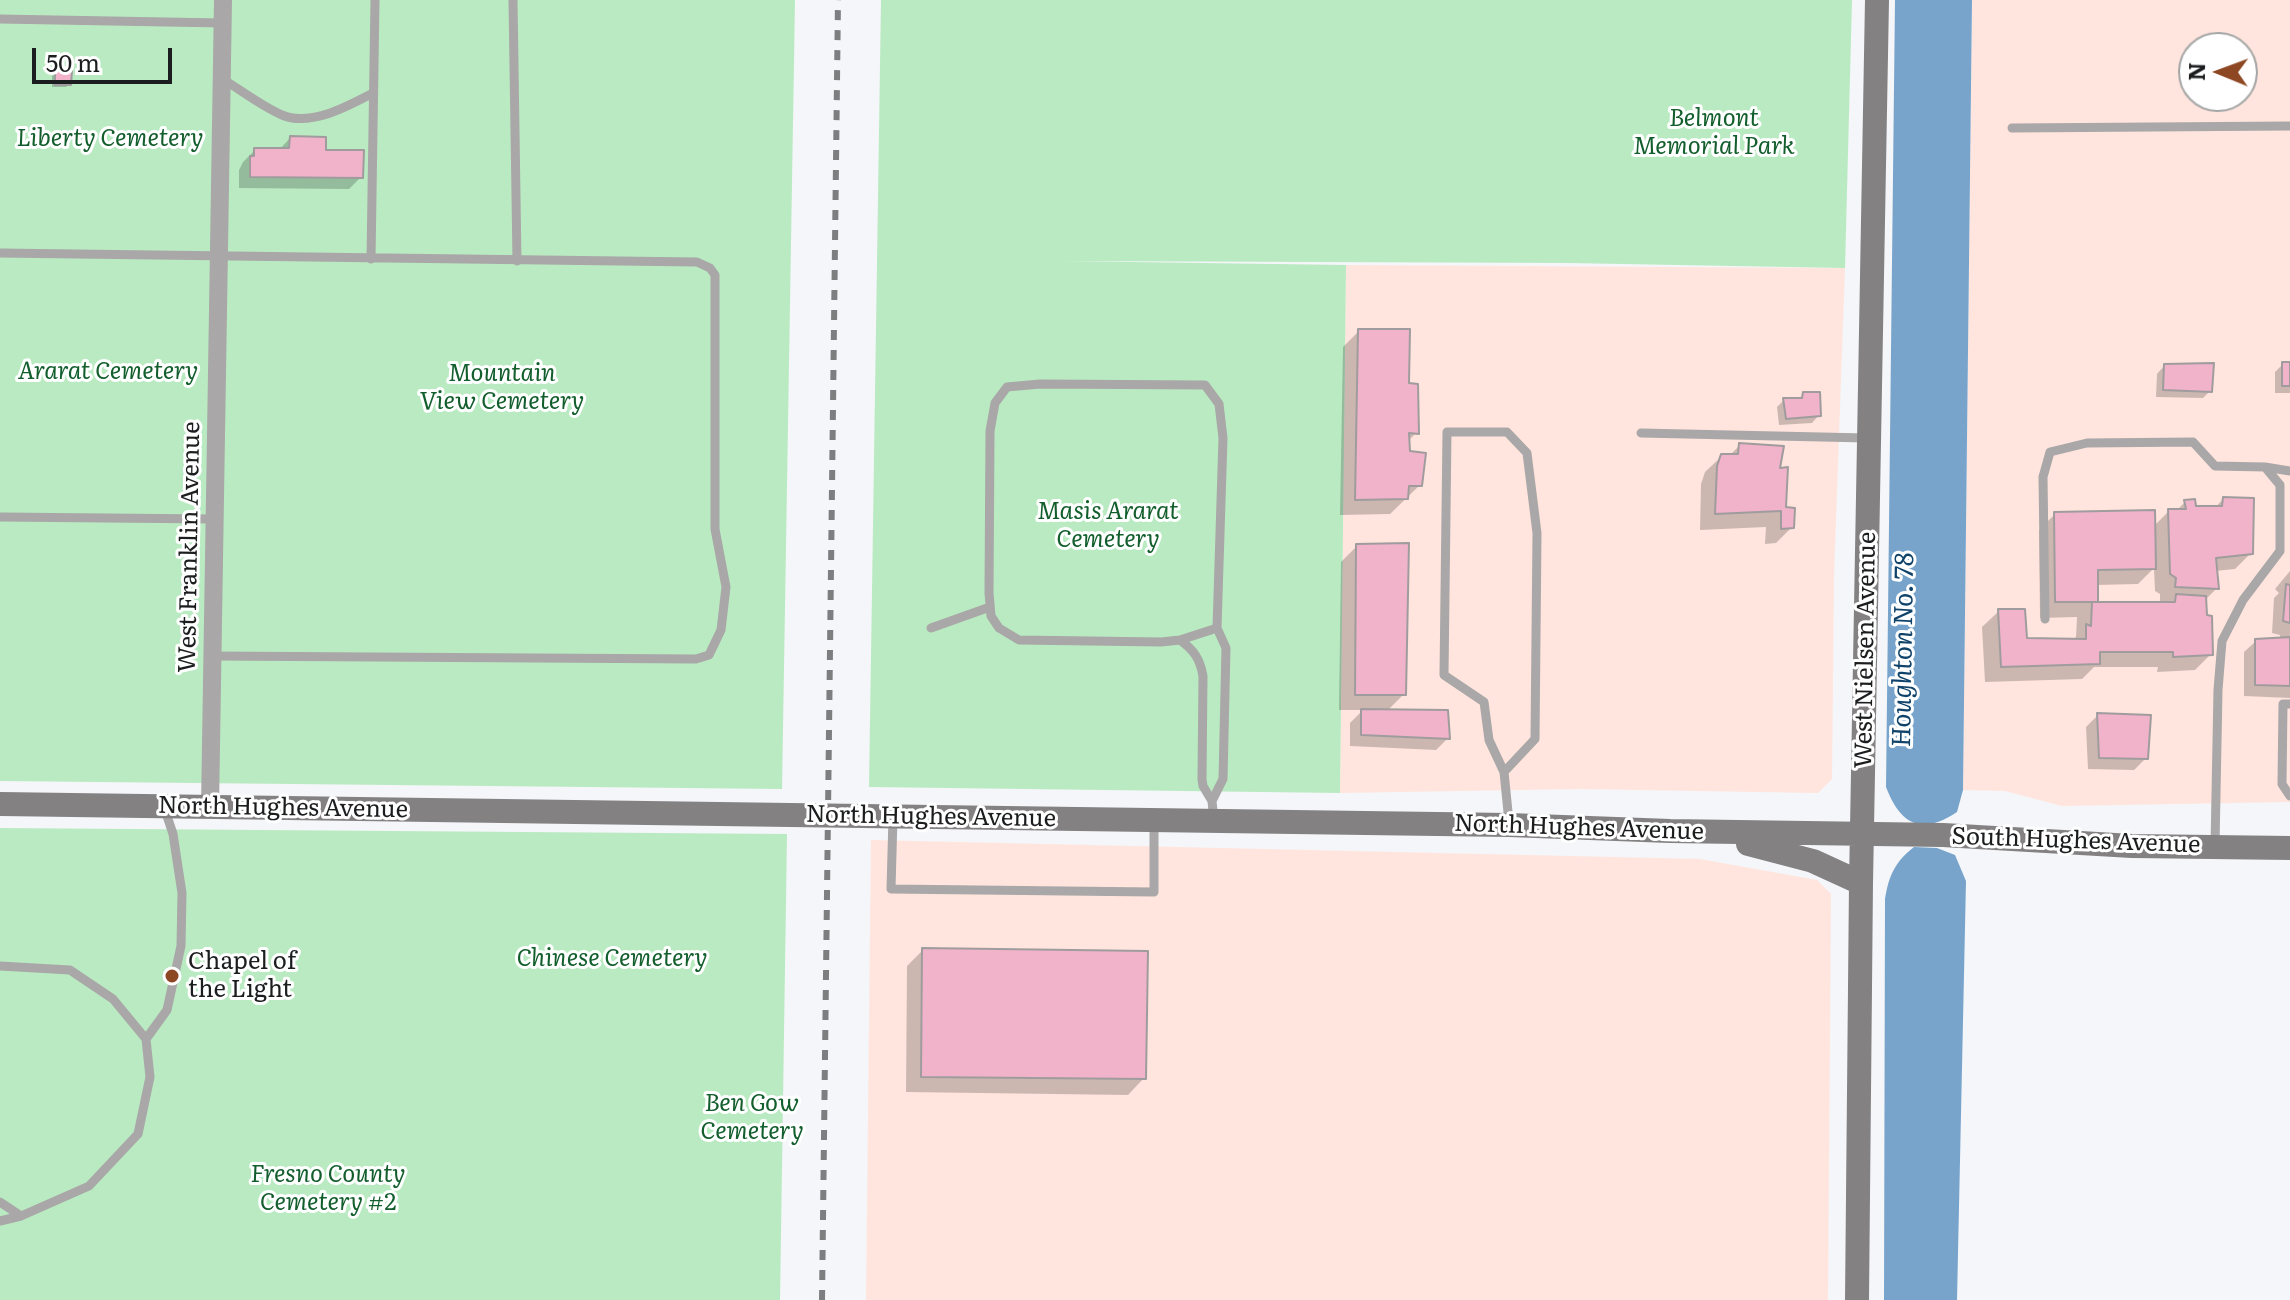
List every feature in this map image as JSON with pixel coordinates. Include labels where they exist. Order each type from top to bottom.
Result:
[{"type":"street","name":"West Franklin Avenue","points":[[210,807],[223,0]]},
{"type":"street","name":"West Nielsen Avenue","points":[[1857,1300],[1861,883],[1877,0]]},
{"type":"street","name":"North Hughes Avenue","points":[[0,804],[1154,820],[1213,811],[1670,831],[1862,834]]},
{"type":"street","points":[[1670,831],[1774,849],[1813,861],[1861,883]]},
{"type":"street","name":"South Hughes Avenue","points":[[1862,834],[1943,835],[2132,846],[2290,848]]},
{"type":"lane","points":[[371,259],[375,0]]},
{"type":"lane","points":[[513,0],[517,261]]},
{"type":"lane","points":[[0,19],[222,23]]},
{"type":"lane","points":[[221,78],[284,116],[309,117],[339,111],[373,93]]},
{"type":"lane","points":[[2012,128],[2290,126]]},
{"type":"lane","points":[[0,253],[697,262],[705,264],[715,275],[715,529],[726,587],[721,630],[709,655],[696,659],[212,656]]},
{"type":"lane","points":[[1213,811],[1223,779],[1226,648],[1217,628],[1223,438],[1219,404],[1205,385],[1040,384],[1007,387],[995,403],[990,431],[990,607],[991,616],[999,628],[1019,640],[1098,643],[1180,640],[1217,628]]},
{"type":"lane","points":[[1504,772],[1535,739],[1537,533],[1527,453],[1507,432],[1447,432],[1444,675],[1484,702],[1489,740],[1504,772],[1509,825]]},
{"type":"lane","points":[[1641,433],[1869,438]]},
{"type":"lane","points":[[2045,619],[2043,477],[2050,452],[2087,443],[2193,442],[2215,466],[2290,471]]},
{"type":"lane","points":[[2215,846],[2222,641],[2243,600],[2280,551],[2280,485],[2265,467]]},
{"type":"lane","points":[[0,517],[214,519]]},
{"type":"lane","points":[[931,628],[990,607]]},
{"type":"lane","points":[[1180,640],[1192,648],[1200,661],[1203,676],[1202,779],[1213,811]]},
{"type":"lane","points":[[2290,704],[2283,704],[2282,784],[2290,796]]},
{"type":"lane","points":[[146,1039],[167,1010],[181,946],[182,893],[173,834],[164,807]]},
{"type":"lane","points":[[893,817],[891,889],[1154,892],[1154,820]]},
{"type":"lane","points":[[0,966],[70,970],[113,999],[146,1039],[150,1077],[138,1134],[89,1186],[21,1216],[0,1221]]},
{"type":"lane","points":[[0,1202],[21,1216]]},
{"type":"shaded area","points":[[1972,0],[2290,0],[2290,802],[2062,806],[2005,791],[1963,790]]},
{"type":"shaded area","points":[[1346,265],[1845,268],[1834,575],[1832,779],[1818,793],[1579,789],[1340,793]]},
{"type":"shaded area","points":[[871,840],[1700,859],[1817,880],[1831,894],[1828,1300],[866,1300]]},
{"type":"green space","name":"Mountain View Cemetery","points":[[0,0],[795,0],[782,789],[0,781]]},
{"type":"green space","points":[[881,0],[1852,0],[1845,268],[1567,263],[1061,261],[1346,265],[1340,793],[869,787]]},
{"type":"green space","points":[[0,828],[787,834],[780,1300],[0,1300]]},
{"type":"water","name":"Houghton No. 78","points":[[1895,0],[1972,0],[1963,790],[1957,812],[1945,819],[1923,824],[1914,823],[1898,811],[1886,787]]},
{"type":"water","points":[[1914,847],[1937,848],[1955,855],[1966,881],[1957,1300],[1884,1300],[1885,899],[1894,870]]},
{"type":"building","points":[[55,71],[72,71],[71,85],[55,85]]},
{"type":"building","points":[[290,136],[326,137],[326,150],[364,150],[363,178],[250,177],[250,156],[254,156],[254,148],[289,148]]},
{"type":"building","points":[[1358,329],[1410,329],[1409,383],[1418,384],[1419,434],[1409,433],[1410,451],[1426,453],[1422,486],[1409,486],[1408,499],[1355,500]]},
{"type":"building","points":[[2282,362],[2290,362],[2290,386],[2282,386]]},
{"type":"building","points":[[2214,363],[2212,392],[2163,390],[2164,364]]},
{"type":"building","points":[[1803,392],[1820,392],[1821,416],[1786,419],[1783,398],[1802,398]]},
{"type":"building","points":[[1739,443],[1784,446],[1780,468],[1788,467],[1786,507],[1795,508],[1794,528],[1781,529],[1781,511],[1715,514],[1717,466],[1721,454],[1738,454]]},
{"type":"building","points":[[2223,497],[2254,498],[2253,554],[2216,558],[2219,589],[2175,587],[2176,578],[2170,574],[2168,509],[2186,509],[2184,500],[2195,499],[2196,506],[2222,506]]},
{"type":"building","points":[[2155,510],[2156,569],[2098,570],[2098,602],[2055,602],[2054,512]]},
{"type":"building","points":[[1409,543],[1406,695],[1355,695],[1356,544]]},
{"type":"building","points":[[2286,584],[2290,585],[2290,623],[2283,621]]},
{"type":"building","points":[[2176,594],[2206,596],[2207,615],[2212,616],[2213,655],[2173,657],[2173,652],[2100,652],[2100,664],[2001,667],[1998,609],[2025,609],[2027,638],[2086,639],[2086,624],[2091,626],[2092,602],[2175,602]]},
{"type":"building","points":[[2290,637],[2290,686],[2255,685],[2255,639]]},
{"type":"building","points":[[1361,709],[1448,710],[1450,739],[1361,735]]},
{"type":"building","points":[[2097,713],[2151,715],[2148,759],[2099,758]]},
{"type":"building","points":[[922,948],[1148,951],[1146,1079],[921,1077]]},
{"type":"railway","points":[[822,1300],[838,0]]},
{"type":"place","name":"Chapel of the Light","points":[[172,976]]},
{"type":"park label","name":"Belmont Memorial Park","points":[[1714,133]]},
{"type":"park label","name":"Liberty Cemetery","points":[[110,139]]},
{"type":"park label","name":"Ararat Cemetery","points":[[108,372]]},
{"type":"park label","name":"Masis Ararat Cemetery","points":[[1108,526]]},
{"type":"park label","name":"Chinese Cemetery","points":[[612,959]]},
{"type":"park label","name":"Ben Gow Cemetery","points":[[752,1118]]},
{"type":"park label","name":"Fresno County Cemetery #2","points":[[328,1189]]}]
